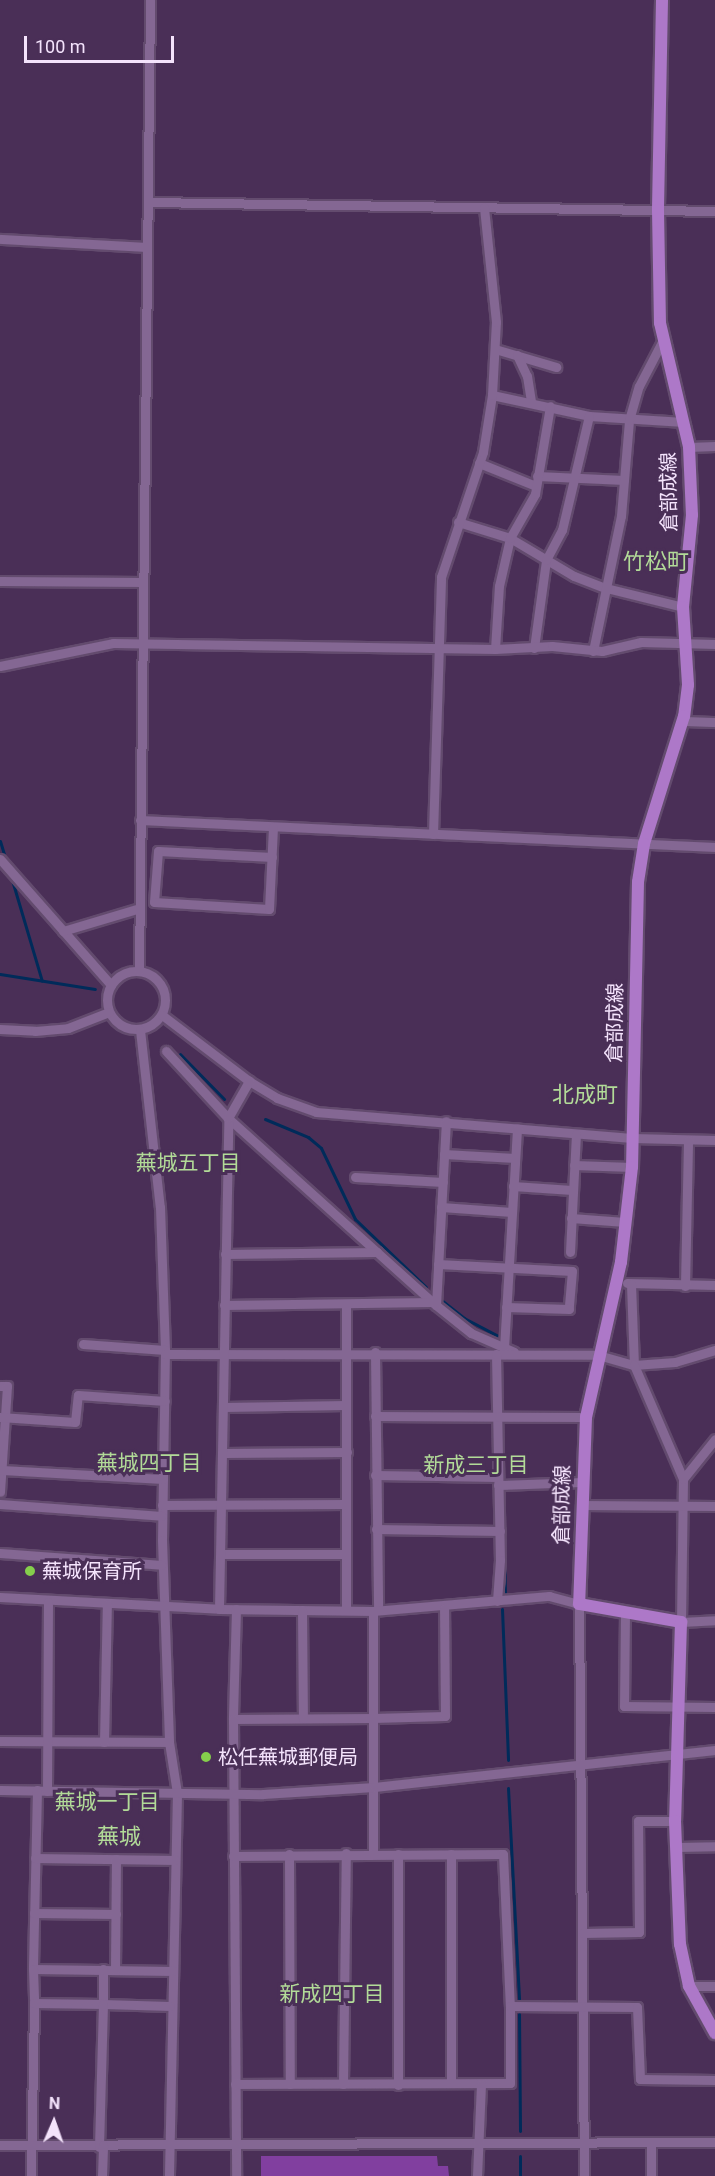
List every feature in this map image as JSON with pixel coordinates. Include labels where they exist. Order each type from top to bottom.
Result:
[{"type":"main road","name":"倉部成線","points":[[579,1604],[585,1417],[616,1279],[632,1167],[638,882],[644,844],[682,722],[688,685],[683,607],[692,516],[689,447],[660,323],[658,210],[662,0]]},
{"type":"main road","points":[[579,1604],[681,1622],[675,1821],[680,1944],[689,1986],[715,2033]]},
{"type":"street","points":[[139,971],[150,0]]},
{"type":"street","points":[[149,202],[715,211]]},
{"type":"street","points":[[433,834],[436,648],[441,577],[479,463],[492,395],[496,322],[484,208]]},
{"type":"street","points":[[0,239],[147,248]]},
{"type":"street","points":[[593,651],[621,516],[629,420],[639,386],[664,338]]},
{"type":"street","points":[[495,349],[556,367]]},
{"type":"street","points":[[517,355],[527,376],[531,401]]},
{"type":"street","points":[[492,395],[531,401],[589,416],[684,422]]},
{"type":"street","points":[[495,650],[499,586],[510,538],[536,481],[550,406]]},
{"type":"street","points":[[534,648],[546,560],[562,530],[589,416]]},
{"type":"street","points":[[689,447],[715,446]]},
{"type":"street","points":[[479,463],[536,481],[573,477],[624,480]]},
{"type":"street","points":[[458,522],[510,538],[546,560],[606,588],[683,607]]},
{"type":"street","points":[[0,581],[143,582]]},
{"type":"street","points":[[0,666],[73,648],[141,644],[495,650],[534,648],[593,651],[641,642],[715,644]]},
{"type":"street","points":[[682,722],[715,722]]},
{"type":"street","points":[[140,820],[715,847]]},
{"type":"street","points":[[272,857],[158,851],[154,902],[269,909],[272,857],[273,827]]},
{"type":"street","points":[[0,859],[111,984]]},
{"type":"street","points":[[63,931],[140,908]]},
{"type":"street","points":[[139,971],[160,983],[166,999],[162,1015],[153,1025],[140,1030],[125,1028],[109,1012],[107,998],[111,984],[123,974],[139,971]]},
{"type":"street","points":[[0,1029],[35,1032],[68,1028],[109,1012]]},
{"type":"street","points":[[162,1015],[249,1081],[278,1098],[316,1112],[632,1138],[715,1140]]},
{"type":"street","points":[[140,1030],[160,1207],[165,1352],[162,1565],[169,1742],[177,1793],[173,1971],[170,2006],[169,2176]]},
{"type":"street","points":[[166,1051],[228,1118],[434,1304],[471,1333],[500,1351]]},
{"type":"street","points":[[219,1609],[224,1453],[228,1118],[249,1081]]},
{"type":"street","points":[[434,1304],[446,1121]]},
{"type":"street","points":[[497,1601],[500,1531],[495,1418],[506,1307],[517,1128]]},
{"type":"street","points":[[570,1252],[576,1134]]},
{"type":"street","points":[[685,1286],[688,1140]]},
{"type":"street","points":[[444,1154],[515,1158]]},
{"type":"street","points":[[574,1165],[632,1167]]},
{"type":"street","points":[[355,1177],[442,1182]]},
{"type":"street","points":[[513,1186],[572,1190]]},
{"type":"street","points":[[441,1207],[512,1212]]},
{"type":"street","points":[[571,1218],[625,1222]]},
{"type":"street","points":[[225,1254],[377,1252]]},
{"type":"street","points":[[438,1264],[572,1271],[569,1309],[506,1307]]},
{"type":"street","points":[[616,1279],[631,1284],[715,1285]]},
{"type":"street","points":[[631,1284],[634,1365],[684,1479],[681,1622],[715,1620]]},
{"type":"street","points":[[224,1305],[434,1304]]},
{"type":"street","points":[[346,1305],[346,1610]]},
{"type":"street","points":[[83,1344],[224,1355],[500,1351],[522,1354],[598,1354],[634,1365],[675,1362],[715,1350]]},
{"type":"street","points":[[373,1853],[376,1610],[375,1352]]},
{"type":"street","points":[[0,1386],[8,1386],[3,1417],[0,1492]]},
{"type":"street","points":[[3,1417],[75,1422],[78,1395],[165,1401]]},
{"type":"street","points":[[224,1407],[346,1405]]},
{"type":"street","points":[[375,1416],[585,1417]]},
{"type":"street","points":[[684,1479],[712,1449],[715,1439]]},
{"type":"street","points":[[224,1453],[347,1452]]},
{"type":"street","points":[[1,1473],[163,1479]]},
{"type":"street","points":[[375,1475],[498,1481],[582,1482]]},
{"type":"street","points":[[0,1504],[162,1516]]},
{"type":"street","points":[[162,1505],[346,1504]]},
{"type":"street","points":[[581,1504],[715,1506]]},
{"type":"street","points":[[376,1529],[500,1531]]},
{"type":"street","points":[[0,1553],[162,1565]]},
{"type":"street","points":[[221,1554],[346,1554]]},
{"type":"street","points":[[0,1597],[48,1602],[219,1609],[444,1608],[549,1596],[579,1604],[584,2176]]},
{"type":"street","points":[[47,1791],[48,1602]]},
{"type":"street","points":[[104,1742],[106,1604]]},
{"type":"street","points":[[233,1719],[445,1716],[444,1608]]},
{"type":"street","points":[[236,1609],[232,1794],[236,2176]]},
{"type":"street","points":[[302,1610],[303,1719]]},
{"type":"street","points":[[625,1612],[624,1706],[715,1707]]},
{"type":"street","points":[[0,1741],[169,1742]]},
{"type":"street","points":[[0,1790],[232,1794],[374,1787],[715,1750]]},
{"type":"street","points":[[31,2176],[36,1790]]},
{"type":"street","points":[[583,1933],[639,1932],[638,1821],[675,1821]]},
{"type":"street","points":[[676,1847],[715,1846]]},
{"type":"street","points":[[233,1856],[346,1853],[503,1854],[510,2006],[510,2083],[235,2084]]},
{"type":"street","points":[[343,2084],[346,1853]]},
{"type":"street","points":[[289,1854],[290,2084]]},
{"type":"street","points":[[398,1854],[398,2085]]},
{"type":"street","points":[[451,1854],[451,2083]]},
{"type":"street","points":[[35,1858],[175,1860]]},
{"type":"street","points":[[115,1970],[116,1859]]},
{"type":"street","points":[[34,1913],[116,1914]]},
{"type":"street","points":[[33,1969],[173,1971]]},
{"type":"street","points":[[102,2176],[103,1970]]},
{"type":"street","points":[[689,1986],[715,1986]]},
{"type":"street","points":[[34,2003],[170,2006]]},
{"type":"street","points":[[510,2006],[637,2007],[640,2079],[715,2080]]},
{"type":"street","points":[[477,2176],[482,2084]]},
{"type":"street","points":[[0,2145],[31,2143],[40,2147],[64,2143],[101,2146],[715,2142]]},
{"type":"street","points":[[651,2143],[651,2176]]},
{"type":"shaded area","points":[[261,2156],[437,2156],[438,2166],[448,2166],[449,2176],[261,2176]]},
{"type":"waterway","points":[[0,841],[4,854]]},
{"type":"waterway","points":[[12,880],[42,981]]},
{"type":"waterway","points":[[0,974],[95,989]]},
{"type":"waterway","points":[[180,1054],[224,1099]]},
{"type":"waterway","points":[[265,1119],[308,1137],[321,1148],[355,1219],[426,1287]]},
{"type":"waterway","points":[[440,1299],[464,1318],[500,1337]]},
{"type":"waterway","points":[[503,1500],[505,1593]]},
{"type":"waterway","points":[[502,1609],[508,1760]]},
{"type":"waterway","points":[[508,1788],[519,1999]]},
{"type":"waterway","points":[[519,2014],[520,2131]]},
{"type":"waterway","points":[[520,2156],[520,2176]]},
{"type":"place","name":"蕪城保育所","points":[[30,1571]]},
{"type":"place","name":"松任蕪城郵便局","points":[[206,1757]]},
{"type":"district","name":"竹松町","points":[[656,562]]},
{"type":"district","name":"北成町","points":[[585,1095]]},
{"type":"district","name":"蕪城五丁目","points":[[188,1163]]},
{"type":"district","name":"蕪城四丁目","points":[[149,1463]]},
{"type":"district","name":"新成三丁目","points":[[476,1465]]},
{"type":"district","name":"蕪城一丁目","points":[[107,1802]]},
{"type":"district","name":"蕪城","points":[[119,1837]]},
{"type":"district","name":"新成四丁目","points":[[332,1994]]}]
